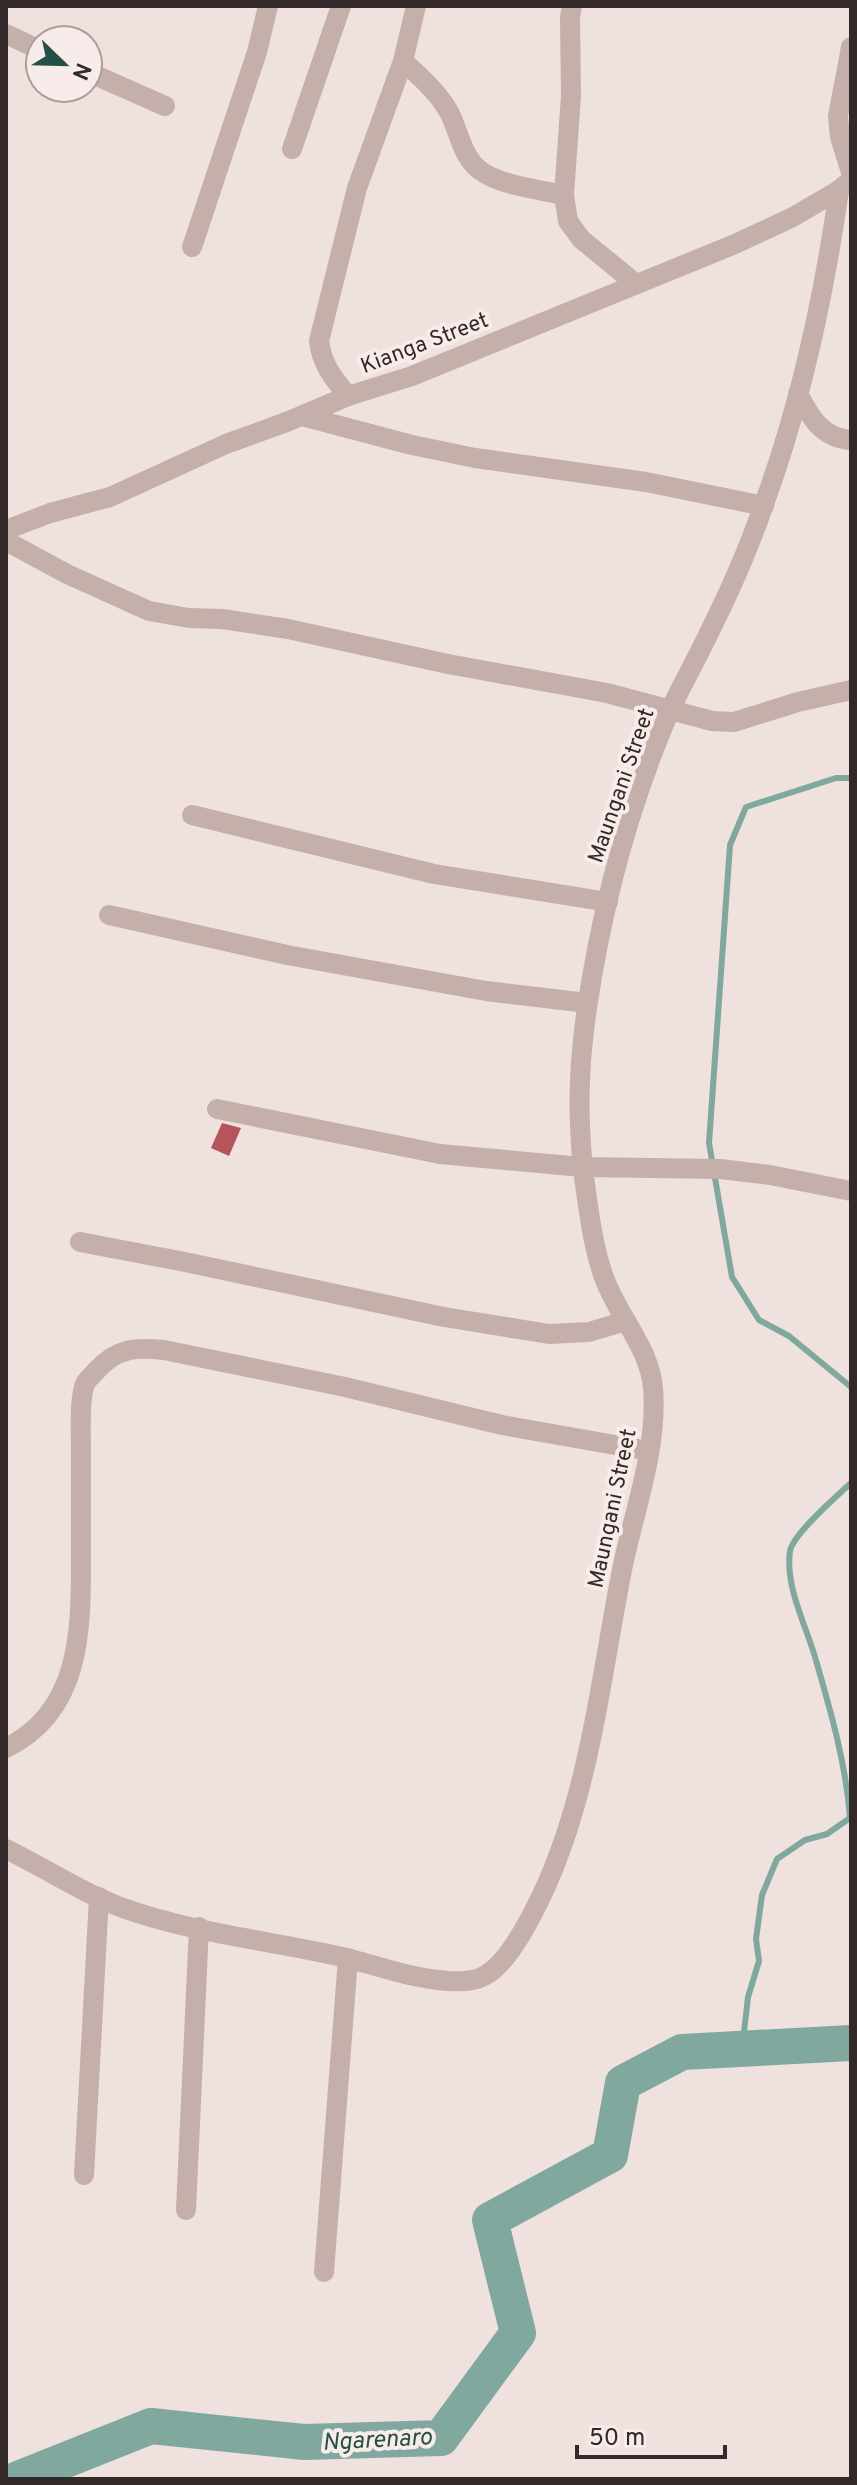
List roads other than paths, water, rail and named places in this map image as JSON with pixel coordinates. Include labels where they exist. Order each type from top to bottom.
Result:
[{"type":"street","points":[[192,247],[253,65],[268,6]]},
{"type":"street","points":[[292,149],[341,6]]},
{"type":"street","points":[[348,396],[327,371],[319,341],[357,188],[403,61],[416,6]]},
{"type":"street","points":[[572,6],[571,96],[564,195],[568,221],[581,239],[636,284]]},
{"type":"street","points":[[851,47],[838,116],[840,137],[851,172]]},
{"type":"street","points":[[403,61],[432,87],[449,112],[470,161],[482,172],[564,195]]},
{"type":"street","points":[[104,79],[165,106]]},
{"type":"street","name":"Kianga Street","points":[[6,530],[50,513],[110,497],[226,444],[348,396],[412,376],[636,284],[793,217],[845,185]]},
{"type":"street","name":"Maungani Street","points":[[6,1849],[99,1897],[155,1918],[348,1958],[425,1979],[457,1982],[486,1975],[512,1949],[538,1904],[555,1869],[577,1804],[654,1414],[653,1381],[643,1352],[606,1283],[594,1243],[577,1112],[587,1003],[617,860],[633,807],[671,709],[711,629],[764,506],[798,394],[845,185]]},
{"type":"street","points":[[798,394],[813,420],[827,434],[851,440]]},
{"type":"street","points":[[302,416],[475,458],[646,482],[764,506]]},
{"type":"street","points":[[6,541],[67,574],[149,611],[288,629],[448,664],[607,693],[712,721],[734,722],[798,702],[851,690]]},
{"type":"street","points":[[192,815],[434,874],[608,902]]},
{"type":"street","points":[[109,915],[287,955],[486,991],[587,1003]]},
{"type":"street","points":[[217,1109],[440,1154],[582,1167],[720,1169],[851,1191]]},
{"type":"street","points":[[80,1242],[444,1317],[549,1334],[589,1332],[626,1321]]},
{"type":"street","points":[[6,1748],[47,1719],[58,1703],[75,1657],[81,1619],[82,1408],[85,1383],[108,1359],[136,1347],[164,1350],[345,1387],[502,1425],[649,1451]]},
{"type":"street","points":[[84,2175],[99,1897]]},
{"type":"street","points":[[186,2210],[199,1927]]},
{"type":"street","points":[[324,2272],[348,1958]]},
{"type":"waterway","points":[[851,778],[836,778],[746,807],[730,845],[709,1143],[732,1277],[759,1320],[789,1336],[851,1387]]},
{"type":"waterway","points":[[742,2049],[748,1997],[759,1961],[756,1939],[762,1895],[777,1859],[805,1840],[827,1834],[850,1818],[837,1736],[793,1591],[789,1564],[790,1551],[799,1535],[851,1483]]},
{"type":"waterway","name":"Ngarenaro","points":[[18,2479],[151,2426],[304,2442],[441,2438],[518,2333],[490,2220],[610,2155],[623,2083],[682,2052],[851,2043]]}]
